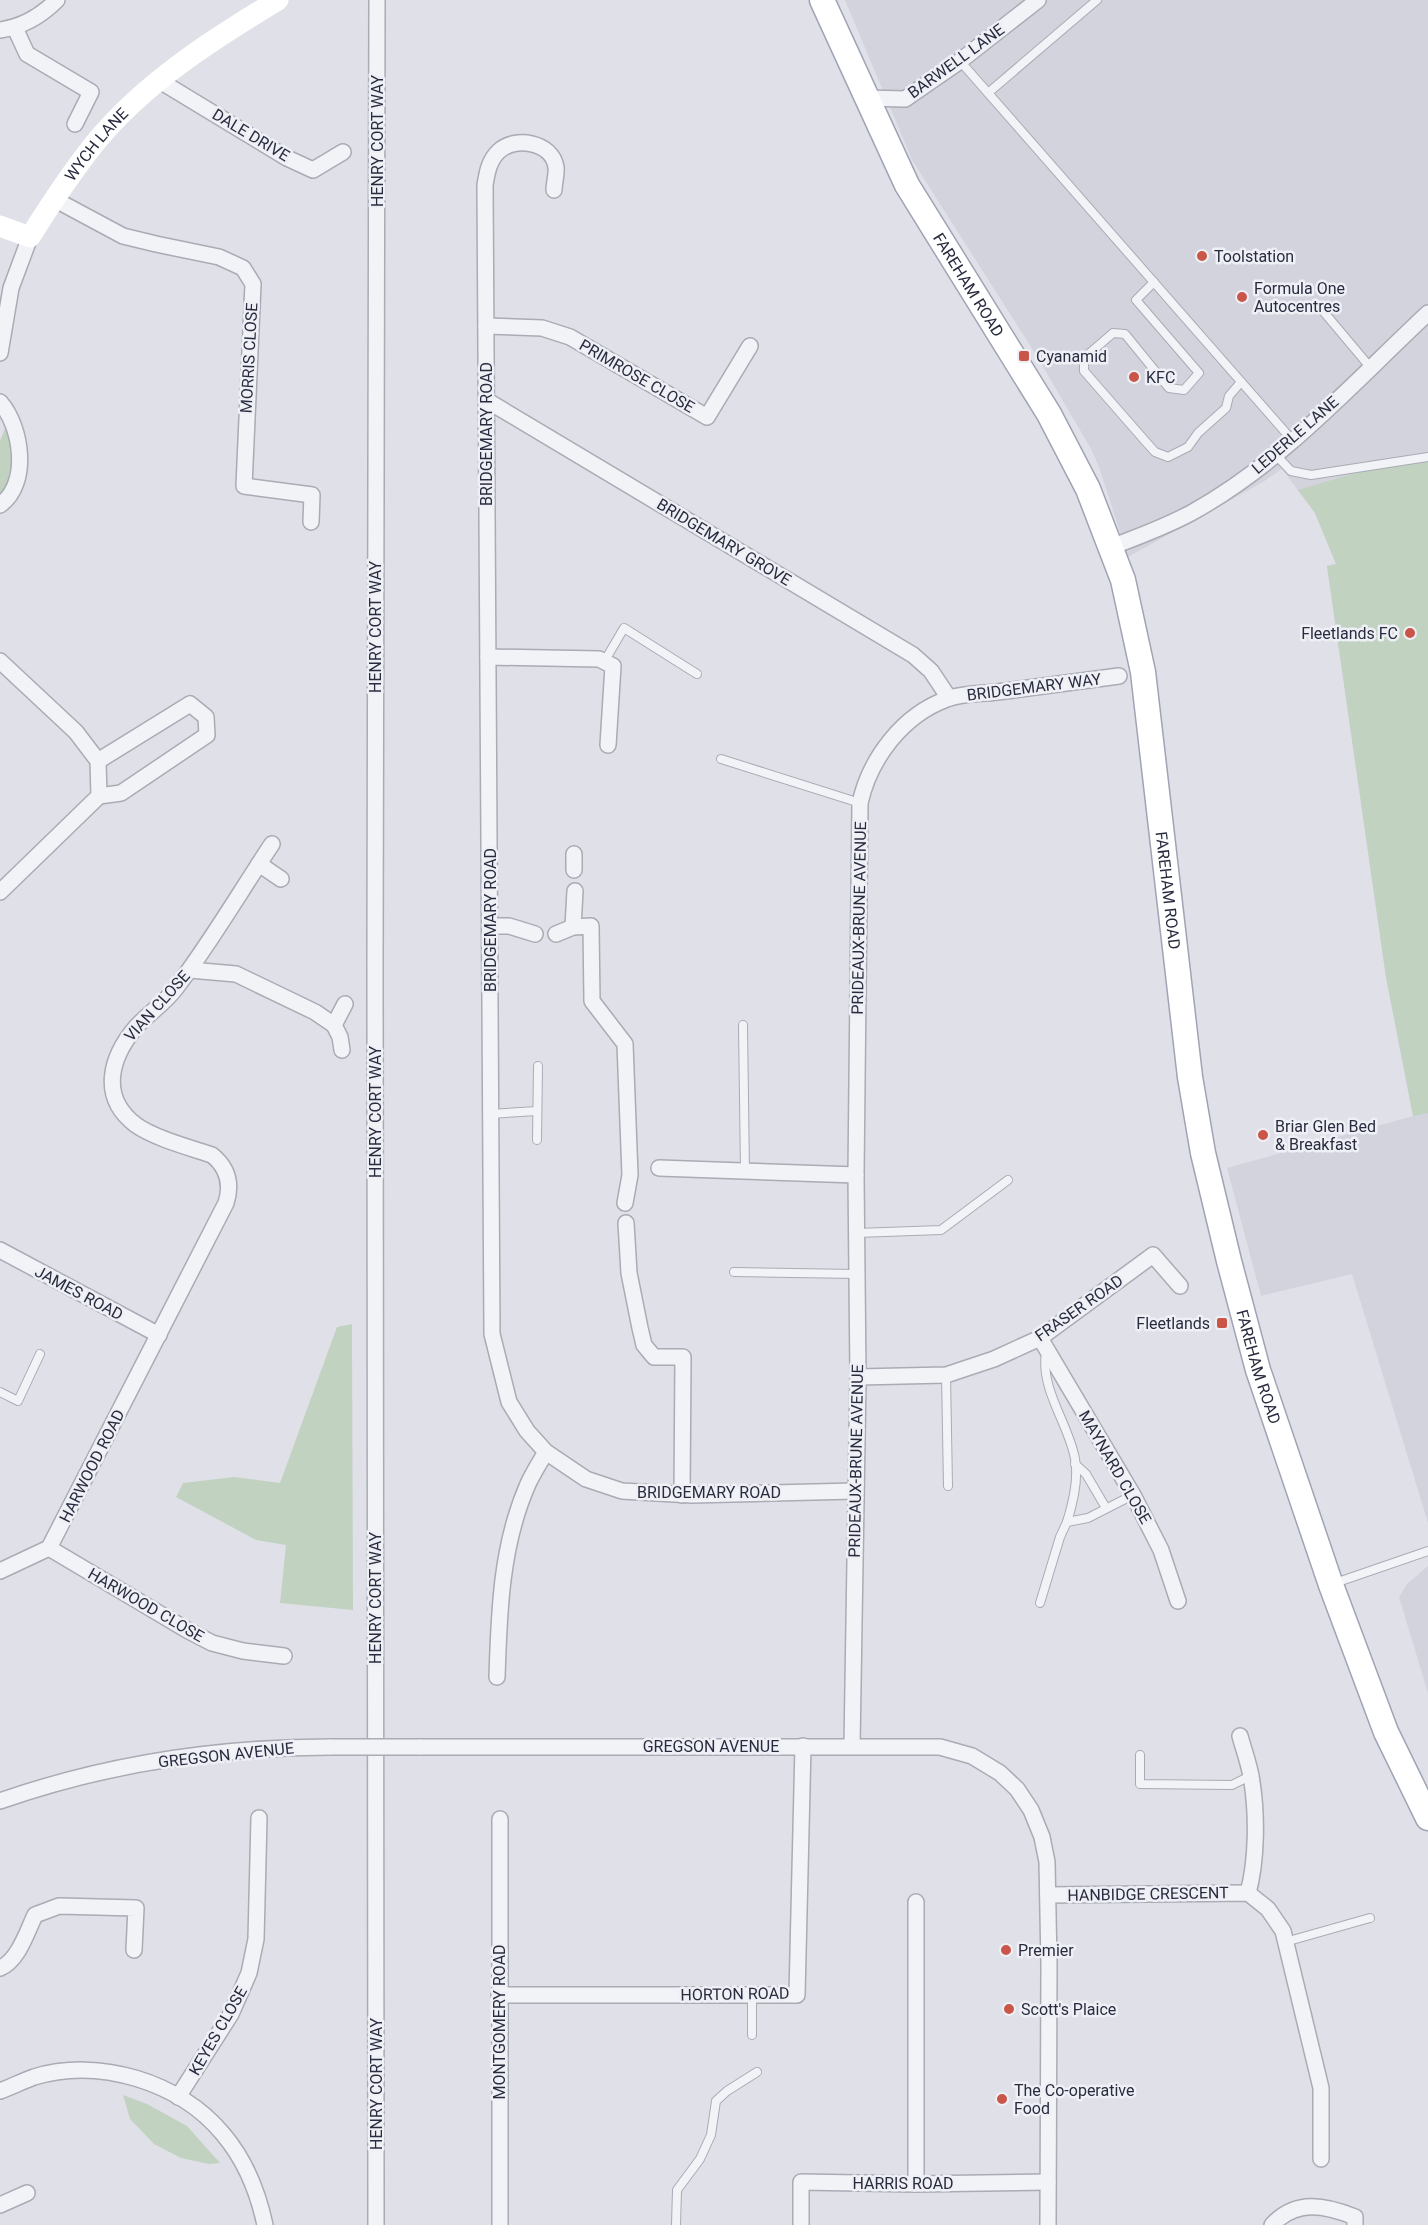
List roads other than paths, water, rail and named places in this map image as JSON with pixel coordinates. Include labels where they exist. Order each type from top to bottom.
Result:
[{"type":"main road","name":"FAREHAM ROAD","points":[[822,0],[865,98],[907,185],[1049,414],[1088,489],[1123,580],[1143,672],[1190,1077],[1203,1153],[1258,1370],[1331,1585],[1386,1732],[1428,1818]]},
{"type":"street","points":[[57,0],[46,11],[7,29],[27,54],[91,92],[75,124]]},
{"type":"street","name":"WYCH LANE","points":[[0,353],[11,288],[30,237],[54,199],[96,142],[160,81],[224,33],[278,0]]},
{"type":"street","name":"HENRY CORT WAY","points":[[376,2225],[377,0]]},
{"type":"street","name":"BARWELL LANE","points":[[865,98],[905,99],[960,62],[1032,2]]},
{"type":"street","name":"DALE DRIVE","points":[[160,81],[287,158],[314,170],[343,152]]},
{"type":"street","name":"BRIDGEMARY ROAD","points":[[554,190],[556,167],[552,156],[543,148],[528,143],[511,143],[498,151],[489,165],[485,185],[492,1334],[509,1402],[527,1431],[546,1452],[586,1479],[622,1491],[682,1495],[855,1491]]},
{"type":"street","name":"MORRIS CLOSE","points":[[54,199],[123,236],[219,256],[243,268],[253,284],[244,486],[312,495],[311,522]]},
{"type":"street","points":[[0,226],[30,237]]},
{"type":"street","name":"LEDERLE LANE","points":[[1111,548],[1191,513],[1276,455],[1428,313]]},
{"type":"street","name":"PRIMROSE CLOSE","points":[[486,326],[542,328],[570,337],[707,417],[750,346]]},
{"type":"street","name":"BRIDGEMARY GROVE","points":[[486,400],[914,655],[931,671],[949,698]]},
{"type":"street","points":[[0,402],[15,431],[19,455],[18,480],[9,499],[0,505]]},
{"type":"street","points":[[488,657],[599,659],[613,666],[608,745]]},
{"type":"street","points":[[0,661],[76,732],[98,761],[99,796]]},
{"type":"street","name":"BRIDGEMARY WAY","points":[[949,698],[1119,676]]},
{"type":"street","name":"PRIDEAUX-BRUNE AVENUE","points":[[852,1746],[858,1377],[856,1175],[860,803],[871,769],[902,728],[923,711],[949,698]]},
{"type":"street","points":[[0,892],[99,796],[122,793],[207,735],[206,717],[190,704],[98,761]]},
{"type":"street","name":"VIAN CLOSE","points":[[159,1335],[226,1203],[230,1192],[228,1173],[221,1162],[212,1155],[137,1126],[123,1113],[114,1098],[111,1084],[113,1066],[123,1045],[137,1025],[173,992],[190,970],[272,844]]},
{"type":"street","points":[[574,854],[574,870]]},
{"type":"street","points":[[259,864],[281,879]]},
{"type":"street","points":[[573,927],[575,891]]},
{"type":"street","points":[[491,926],[509,926],[535,934]]},
{"type":"street","points":[[556,934],[573,927],[591,926],[592,1001],[625,1044],[630,1175],[625,1203]]},
{"type":"street","points":[[190,970],[237,974],[315,1012],[334,1025],[340,1037],[342,1050]]},
{"type":"street","points":[[334,1025],[345,1004]]},
{"type":"street","points":[[659,1168],[856,1175]]},
{"type":"street","points":[[626,1223],[629,1273],[644,1345],[654,1357],[683,1357],[682,1495]]},
{"type":"street","name":"JAMES ROAD","points":[[0,1250],[159,1335]]},
{"type":"street","name":"FRASER ROAD","points":[[858,1377],[946,1375],[1044,1343],[1154,1256],[1180,1286]]},
{"type":"street","name":"HARWOOD ROAD","points":[[49,1548],[159,1335]]},
{"type":"street","name":"MAYNARD CLOSE","points":[[1044,1343],[1132,1495],[1161,1550],[1178,1601]]},
{"type":"street","points":[[497,1677],[500,1602],[513,1525],[529,1483],[546,1452]]},
{"type":"street","points":[[0,1571],[49,1548]]},
{"type":"street","name":"HARWOOD CLOSE","points":[[49,1548],[187,1630],[212,1642],[243,1651],[284,1656]]},
{"type":"street","name":"HANBIDGE CRESCENT","points":[[1240,1736],[1250,1776],[1255,1832],[1254,1869],[1248,1893]]},
{"type":"street","name":"HORTON ROAD","points":[[499,1995],[797,1995],[803,1746]]},
{"type":"street","name":"GREGSON AVENUE","points":[[0,1801],[110,1770],[172,1758],[264,1749],[852,1746],[940,1747],[972,1756],[1000,1773],[1017,1789],[1031,1810],[1042,1837],[1047,1862],[1048,2225]]},
{"type":"street","name":"KEYES CLOSE","points":[[178,2097],[231,2014],[249,1973],[256,1939],[259,1818]]},
{"type":"street","name":"MONTGOMERY ROAD","points":[[500,1819],[500,2225]]},
{"type":"street","name":"HANBIDGE CRESCENT","points":[[1047,1895],[1248,1893],[1268,1909],[1283,1931],[1321,2088],[1321,2159]]},
{"type":"street","points":[[915,2184],[916,1902]]},
{"type":"street","points":[[0,1968],[6,1966],[17,1950],[35,1915],[59,1906],[136,1908],[134,1950]]},
{"type":"street","points":[[0,2091],[35,2077],[94,2070],[123,2074],[178,2097],[202,2113],[223,2134],[240,2158],[252,2180],[265,2225]]},
{"type":"street","name":"HARRIS ROAD","points":[[801,2225],[801,2182],[915,2184],[1048,2182]]},
{"type":"street","points":[[0,2205],[27,2193]]},
{"type":"street","points":[[1272,2225],[1283,2213],[1295,2208],[1310,2207],[1339,2211],[1356,2217],[1355,2225]]},
{"type":"lane","points":[[988,93],[1097,0]]},
{"type":"lane","points":[[960,62],[1293,441]]},
{"type":"lane","points":[[1154,282],[1136,300],[1199,373],[1184,390],[1169,388],[1125,334],[1113,333],[1084,358],[1084,371],[1155,452],[1168,457],[1188,447],[1198,433],[1226,408],[1229,396],[1241,382]]},
{"type":"lane","points":[[1323,311],[1370,368]]},
{"type":"lane","points":[[1276,455],[1291,471],[1311,475],[1428,457]]},
{"type":"lane","points":[[604,662],[624,628],[697,674]]},
{"type":"lane","points":[[721,759],[860,803]]},
{"type":"lane","points":[[743,1025],[745,1172]]},
{"type":"lane","points":[[537,1140],[538,1066]]},
{"type":"lane","points":[[490,1114],[537,1111]]},
{"type":"lane","points":[[857,1233],[941,1230],[1008,1180]]},
{"type":"lane","points":[[734,1272],[857,1274]]},
{"type":"lane","points":[[1040,1603],[1073,1499],[1075,1464],[1071,1443],[1046,1374],[1044,1343]]},
{"type":"lane","points":[[0,1392],[18,1401],[40,1354]]},
{"type":"lane","points":[[946,1375],[948,1486]]},
{"type":"lane","points":[[1075,1464],[1086,1474],[1106,1508]]},
{"type":"lane","points":[[1066,1522],[1080,1521],[1132,1495]]},
{"type":"lane","points":[[1331,1585],[1428,1551]]},
{"type":"lane","points":[[1140,1755],[1140,1784],[1232,1785],[1250,1776]]},
{"type":"lane","points":[[1285,1942],[1370,1918]]},
{"type":"lane","points":[[752,1995],[752,2035]]},
{"type":"lane","points":[[676,2225],[677,2190],[700,2159],[711,2135],[716,2101],[727,2091],[757,2072]]},
{"type":"place","name":"Toolstation","points":[[1202,256]]},
{"type":"place","name":"Formula One Autocentres","points":[[1242,297]]},
{"type":"place","name":"Cyanamid","points":[[1024,356]]},
{"type":"place","name":"KFC","points":[[1134,377]]},
{"type":"place","name":"Fleetlands FC","points":[[1410,633]]},
{"type":"place","name":"Briar Glen Bed & Breakfast","points":[[1263,1135]]},
{"type":"place","name":"Fleetlands","points":[[1222,1323]]},
{"type":"place","name":"Premier","points":[[1006,1950]]},
{"type":"place","name":"Scott's Plaice","points":[[1009,2009]]},
{"type":"place","name":"The Co-operative Food","points":[[1002,2099]]}]
